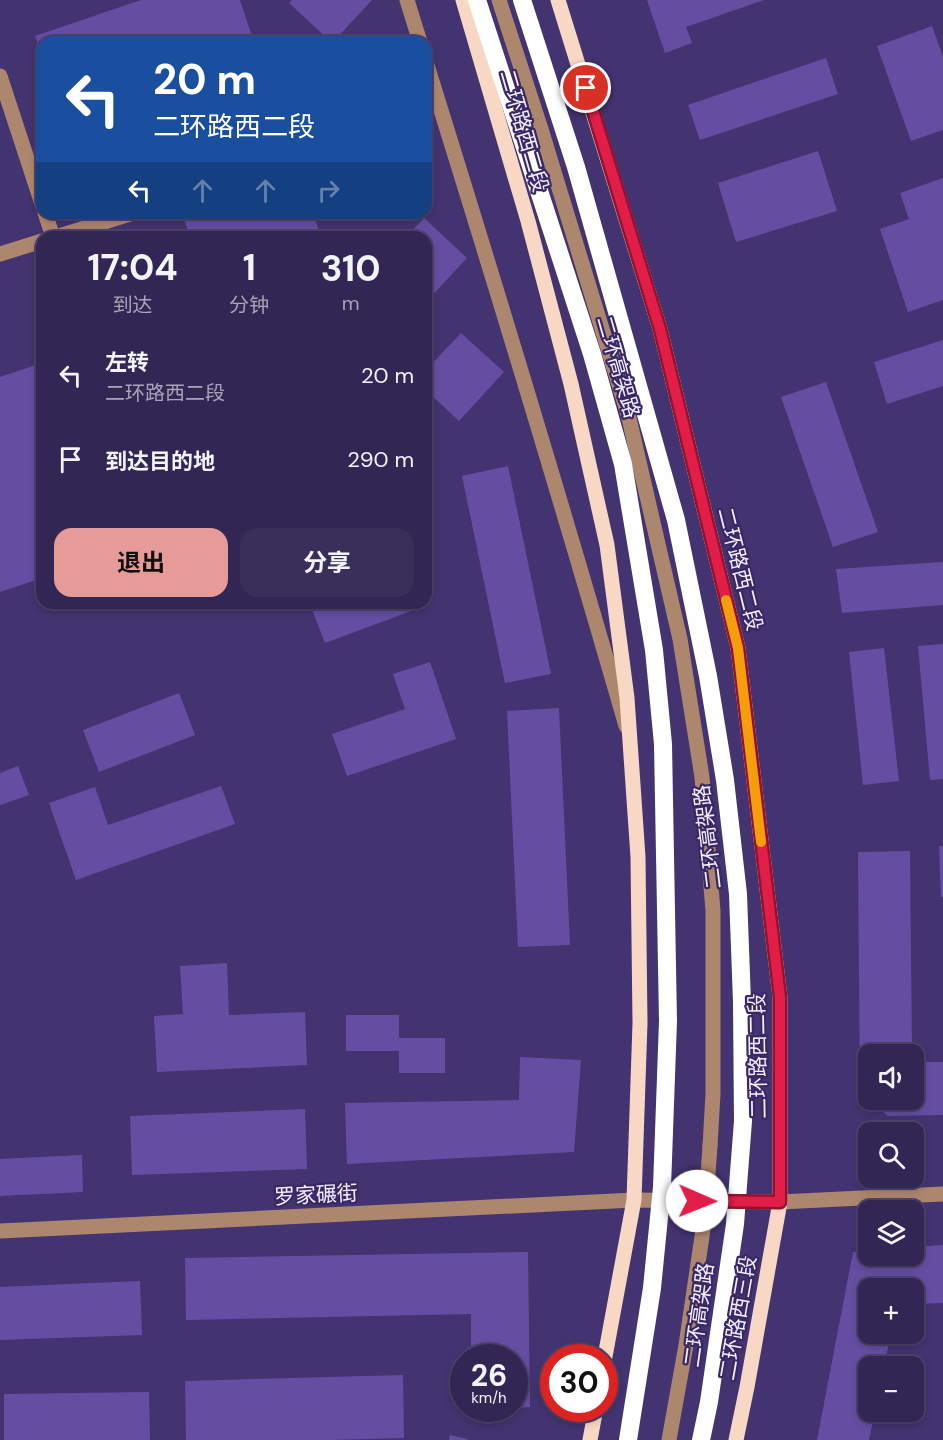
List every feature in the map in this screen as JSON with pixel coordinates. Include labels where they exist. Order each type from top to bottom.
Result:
[{"type":"highway","name":"二环高架路","points":[[477,0],[592,354],[623,464],[654,650],[663,744],[668,1021],[660,1210],[652,1288],[628,1440]]},
{"type":"highway","name":"二环高架路","points":[[522,0],[576,166],[676,520],[708,676],[725,780],[738,894],[743,1121],[735,1224],[710,1402],[701,1440]]},
{"type":"main road","name":"二环路西二段","points":[[463,0],[528,221],[571,384],[607,545],[627,698],[638,857],[640,1023],[634,1200]]},
{"type":"main road","name":"二环路西二段","points":[[558,0],[660,329],[738,648],[780,997],[780,1202]]},
{"type":"main road","points":[[607,1344],[634,1200]]},
{"type":"main road","name":"二环路西三段","points":[[735,1440],[780,1202]]},
{"type":"main road","points":[[590,1440],[593,1422]]},
{"type":"street","points":[[406,0],[418,36]]},
{"type":"street","points":[[499,0],[628,414],[681,639],[702,777],[713,911],[713,1094],[705,1216],[669,1440]]},
{"type":"street","points":[[0,76],[36,186]]},
{"type":"street","points":[[432,81],[514,343],[630,740]]},
{"type":"street","points":[[74,231],[113,219]]},
{"type":"street","points":[[0,254],[36,243]]},
{"type":"street","name":"罗家碾街","points":[[0,1231],[634,1200],[780,1202],[943,1194]]},
{"type":"building","points":[[141,0],[240,0],[252,36],[36,36],[36,39],[35,36]]},
{"type":"building","points":[[292,0],[372,0],[339,36],[325,36],[289,3]]},
{"type":"building","points":[[647,0],[764,0],[686,27],[692,43],[665,53]]},
{"type":"building","points":[[932,26],[943,57],[943,130],[911,141],[877,46]]},
{"type":"building","points":[[826,58],[838,94],[700,140],[688,105]]},
{"type":"building","points":[[818,151],[837,211],[736,242],[718,183]]},
{"type":"building","points":[[943,178],[943,300],[908,312],[880,229],[909,219],[900,193]]},
{"type":"building","points":[[184,219],[315,219],[319,231],[188,231]]},
{"type":"building","points":[[425,219],[467,258],[432,296],[432,231],[412,231]]},
{"type":"building","points":[[461,333],[504,372],[459,421],[432,396],[432,364]]},
{"type":"building","points":[[943,340],[943,386],[887,404],[874,362]]},
{"type":"building","points":[[36,365],[36,580],[0,592],[0,377]]},
{"type":"building","points":[[826,382],[878,532],[833,547],[781,397]]},
{"type":"building","points":[[508,466],[551,674],[505,683],[462,476]]},
{"type":"building","points":[[943,562],[943,605],[842,613],[836,569]]},
{"type":"building","points":[[312,609],[417,609],[325,643]]},
{"type":"building","points":[[943,644],[943,779],[930,780],[918,646]]},
{"type":"building","points":[[884,648],[899,781],[863,785],[849,652]]},
{"type":"building","points":[[430,662],[456,739],[347,776],[332,734],[405,709],[393,674]]},
{"type":"building","points":[[179,693],[195,735],[99,772],[83,730]]},
{"type":"building","points":[[559,708],[570,945],[518,947],[507,711]]},
{"type":"building","points":[[18,766],[29,795],[0,805],[0,773]]},
{"type":"building","points":[[221,786],[235,824],[76,880],[49,803],[95,787],[108,825]]},
{"type":"building","points":[[939,846],[943,846],[943,897],[941,897]]},
{"type":"building","points":[[910,851],[912,1044],[860,1044],[858,852]]},
{"type":"building","points":[[227,963],[229,1015],[305,1012],[307,1065],[157,1072],[154,1016],[183,1014],[180,966]]},
{"type":"building","points":[[346,1015],[399,1015],[399,1038],[445,1038],[445,1073],[399,1073],[399,1051],[346,1051]]},
{"type":"building","points":[[520,1057],[581,1060],[574,1152],[347,1164],[345,1103],[519,1100]]},
{"type":"building","points":[[924,1062],[943,1062],[943,1115],[888,1116],[880,1110],[924,1110]]},
{"type":"building","points":[[305,1109],[307,1169],[132,1175],[130,1116]]},
{"type":"building","points":[[82,1155],[83,1192],[0,1196],[0,1159]]},
{"type":"building","points":[[943,1245],[943,1303],[924,1304],[924,1278],[858,1278],[858,1344],[889,1344],[886,1356],[858,1356],[858,1422],[873,1422],[869,1440],[817,1440],[853,1252],[858,1252],[858,1266],[924,1266],[924,1246]]},
{"type":"building","points":[[528,1252],[530,1407],[528,1407],[528,1344],[471,1344],[471,1314],[186,1320],[185,1258]]},
{"type":"building","points":[[140,1281],[142,1335],[0,1340],[0,1287]]},
{"type":"building","points":[[403,1375],[404,1438],[186,1440],[185,1381]]},
{"type":"building","points":[[149,1392],[150,1440],[4,1440],[4,1394]]},
{"type":"building","points":[[450,1435],[467,1439],[467,1440],[449,1440]]},
{"type":"slow traffic","points":[[726,600],[738,648],[761,842]]},
{"type":"route","points":[[586,88],[660,329],[738,648],[780,997],[780,1202],[697,1201]]}]
